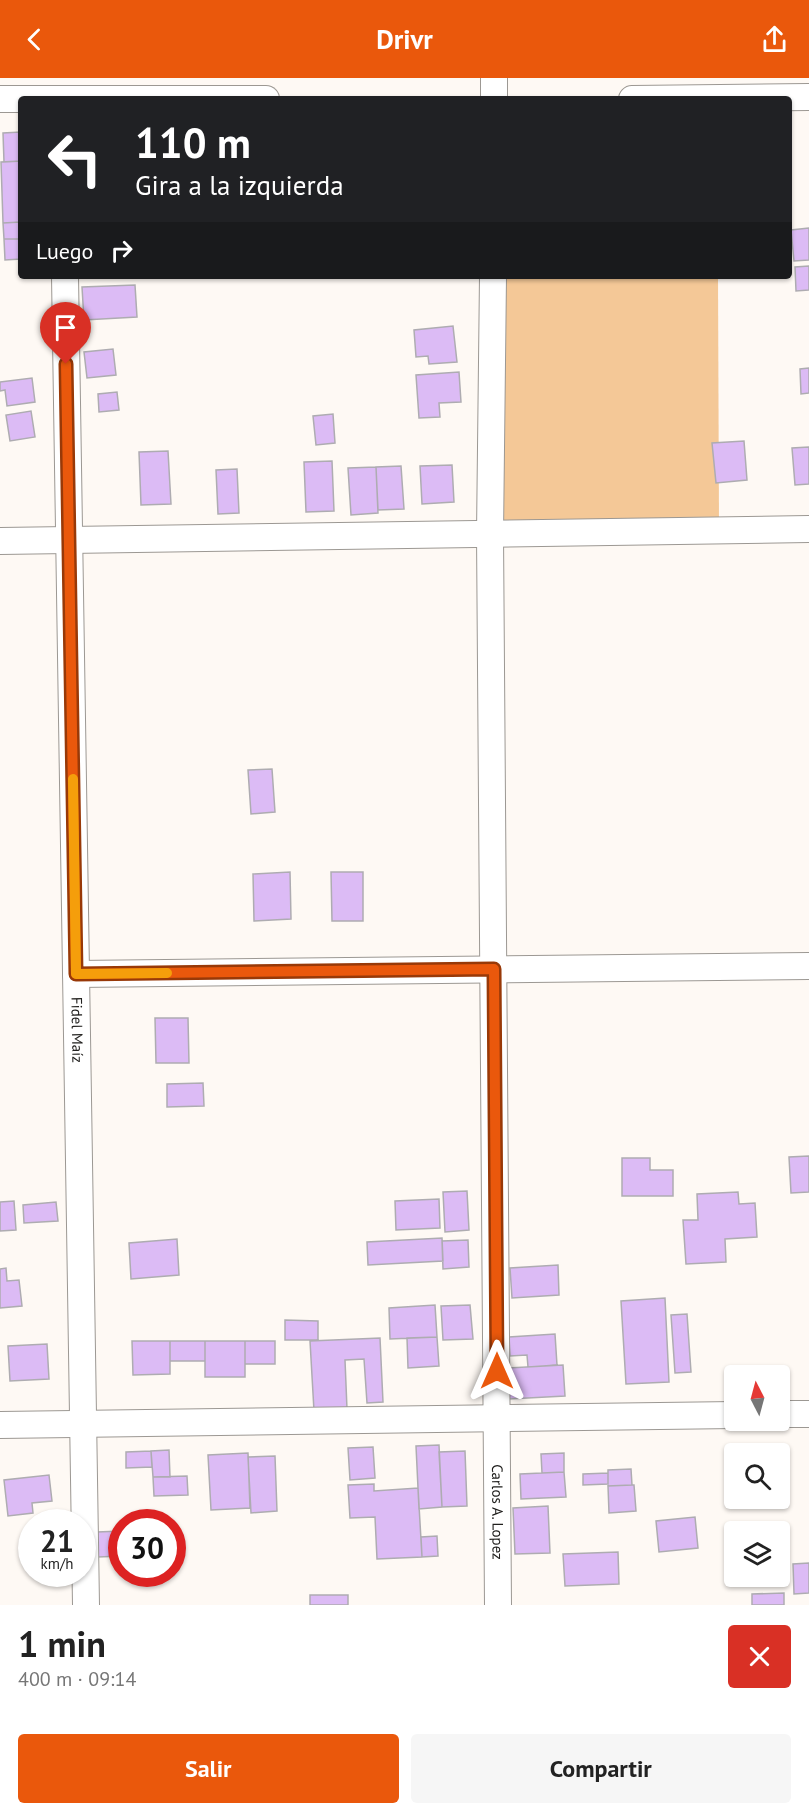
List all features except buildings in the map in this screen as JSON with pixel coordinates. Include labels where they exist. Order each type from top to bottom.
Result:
[{"type":"street","points":[[494,78],[494,96]]},
{"type":"street","points":[[27,96],[62,92],[179,96]]},
{"type":"street","points":[[0,99],[18,97]]},
{"type":"street","points":[[792,97],[809,97]]},
{"type":"street","name":"Fidel Maíz","points":[[65,279],[86,1605]]},
{"type":"street","name":"Carlos A. Lopez","points":[[493,279],[490,534],[498,1605]]},
{"type":"street","points":[[0,541],[809,529]]},
{"type":"street","points":[[76,974],[809,966]]},
{"type":"street","points":[[790,1414],[809,1414]]},
{"type":"street","points":[[0,1425],[724,1415]]},
{"type":"shaded area","points":[[499,279],[718,279],[719,522],[495,523]]},
{"type":"slow traffic","points":[[73,779],[76,974],[167,973]]},
{"type":"route","points":[[66,364],[76,974],[494,969],[497,1371]]}]
